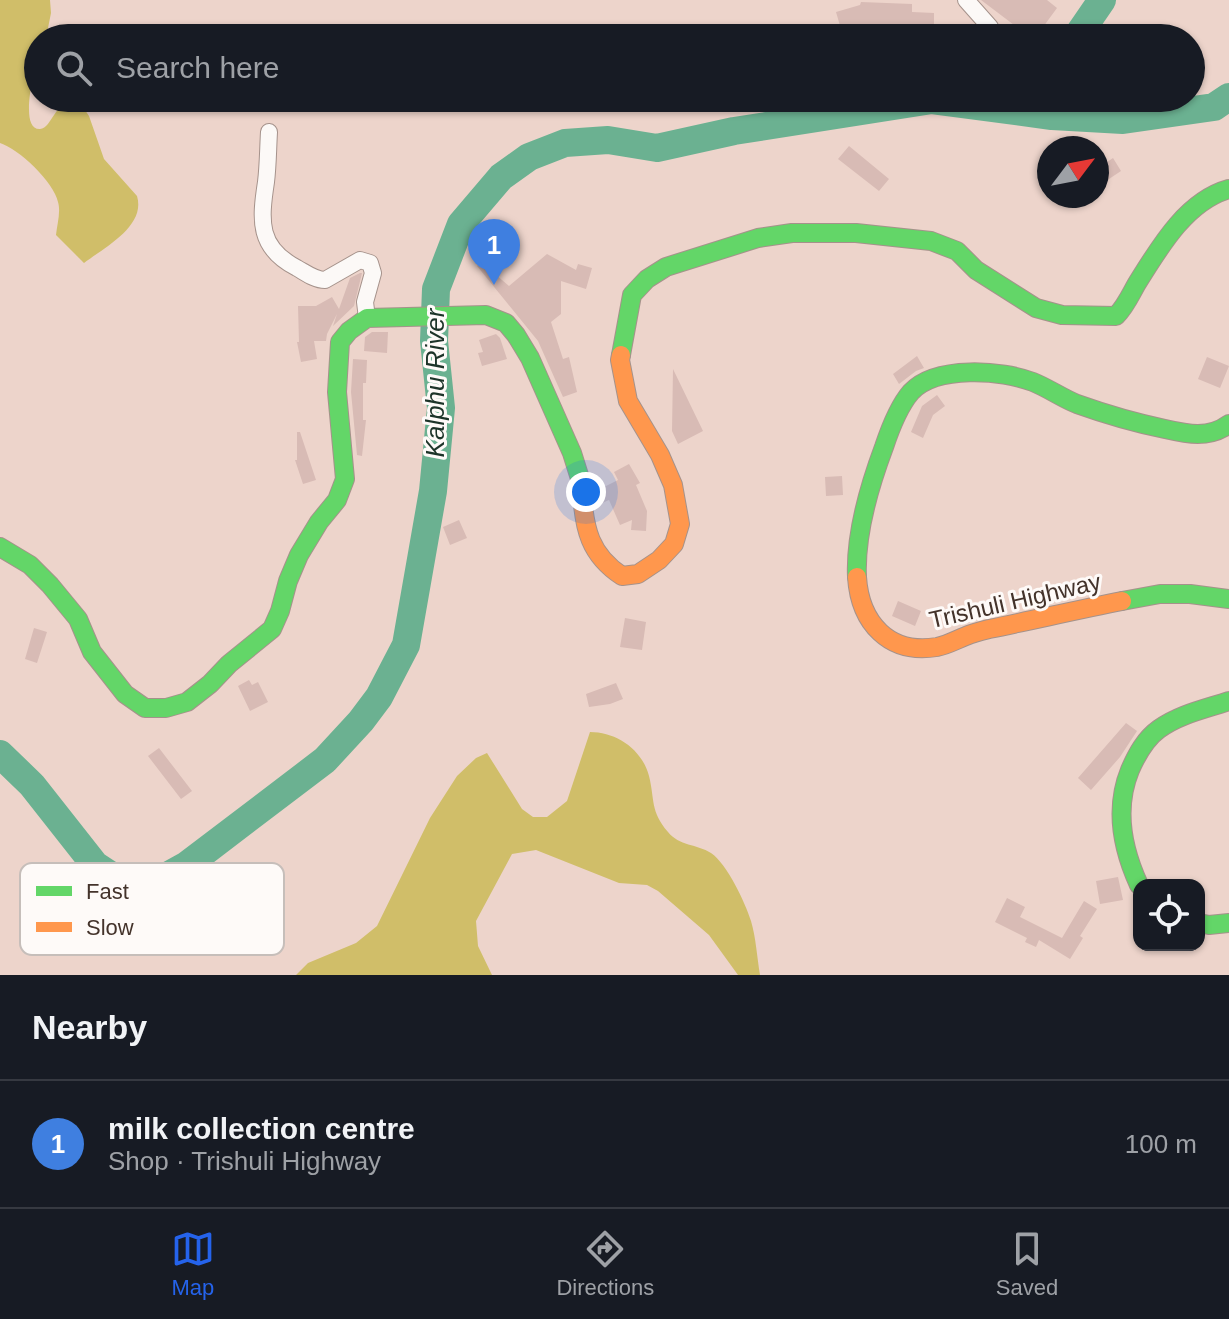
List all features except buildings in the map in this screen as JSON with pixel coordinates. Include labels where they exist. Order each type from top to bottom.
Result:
[{"type":"street","points":[[966,0],[987,24]]},
{"type":"street","points":[[269,132],[262,205],[267,241],[273,252],[286,262],[319,280],[325,280],[360,260],[370,263],[373,273],[365,302],[367,318]]},
{"type":"street","points":[[0,547],[30,565],[50,585],[78,619],[92,652],[125,694],[145,708],[166,708],[187,702],[272,629],[299,555],[337,500],[345,479],[337,392],[340,342],[367,318],[486,315],[506,323],[530,358],[572,453],[582,485],[583,514],[600,559],[622,576],[638,574],[659,560],[674,544],[680,524],[673,485],[660,455],[628,401],[620,360],[632,295],[647,279],[666,267],[758,238],[792,233],[856,233],[931,241],[957,251],[976,270],[1036,308],[1062,315],[1116,316],[1125,308],[1134,288],[1190,212],[1211,195],[1229,189]]},
{"type":"street","name":"Trishuli Highway","points":[[1229,424],[1204,436],[1166,430],[1067,400],[1021,377],[951,374],[928,380],[913,390],[885,443],[870,488],[857,568],[864,612],[879,633],[891,643],[916,646],[937,647],[973,633],[1160,594],[1229,599]]},
{"type":"street","points":[[1136,879],[1120,828],[1123,787],[1130,770],[1157,730],[1175,719],[1229,701]]},
{"type":"street","points":[[1205,924],[1229,923]]},
{"type":"shaded area","points":[[0,0],[50,0],[49,24],[24,24],[24,112],[29,112],[33,126],[40,129],[57,112],[86,112],[104,159],[137,196],[138,207],[130,226],[84,263],[56,235],[59,206],[50,185],[26,159],[0,143]]},
{"type":"shaded area","points":[[590,732],[609,735],[634,750],[646,766],[662,825],[677,840],[711,853],[729,874],[751,921],[760,975],[738,975],[709,935],[658,891],[647,885],[619,883],[536,850],[512,854],[476,921],[478,946],[492,975],[296,975],[308,963],[356,943],[377,926],[430,818],[457,776],[476,758],[487,753],[522,809],[533,817],[547,817],[567,801]]},
{"type":"waterway","points":[[1086,24],[1102,0]]},
{"type":"waterway","name":"Kalphu River","points":[[1205,108],[1214,107],[1229,97]]},
{"type":"waterway","name":"Kalphu River","points":[[190,863],[325,760],[379,697],[406,645],[433,491],[441,408],[434,341],[436,289],[461,224],[501,177],[529,157],[565,143],[608,140],[657,148],[734,131],[855,112]]},
{"type":"waterway","name":"Kalphu River","points":[[1022,112],[1123,120],[1179,112]]},
{"type":"waterway","name":"Kalphu River","points":[[0,754],[32,785],[93,863]]},
{"type":"traffic: fast","points":[[621,355],[632,295],[647,279],[666,267],[758,238],[792,233],[856,233],[931,241],[957,251],[976,270],[1036,308],[1062,315],[1116,316],[1175,228],[1200,204],[1229,189]]},
{"type":"traffic: fast","points":[[0,547],[30,565],[50,585],[78,619],[92,652],[125,694],[145,708],[166,708],[187,702],[272,629],[299,555],[337,500],[345,479],[337,392],[340,342],[367,318],[486,315],[506,323],[530,358],[572,453],[582,492]]},
{"type":"traffic: fast","points":[[857,577],[858,544],[864,511],[892,426],[911,392],[936,377],[970,372],[1020,378],[1088,408],[1181,432],[1214,432],[1229,424]]},
{"type":"traffic: fast","points":[[1122,601],[1160,594],[1229,599]]},
{"type":"traffic: fast","points":[[1137,879],[1124,843],[1121,814],[1125,785],[1136,758],[1150,737],[1175,719],[1229,701]]},
{"type":"traffic: fast","points":[[1205,924],[1229,923]]},
{"type":"traffic: slow","points":[[582,492],[591,540],[603,559],[622,576],[638,574],[659,560],[674,544],[680,524],[673,485],[660,455],[628,401],[621,355]]},
{"type":"traffic: slow","points":[[857,577],[864,608],[880,632],[905,646],[920,648],[941,646],[989,629],[1122,601]]},
{"type":"place","name":"milk collection centre","points":[[494,285]]}]
